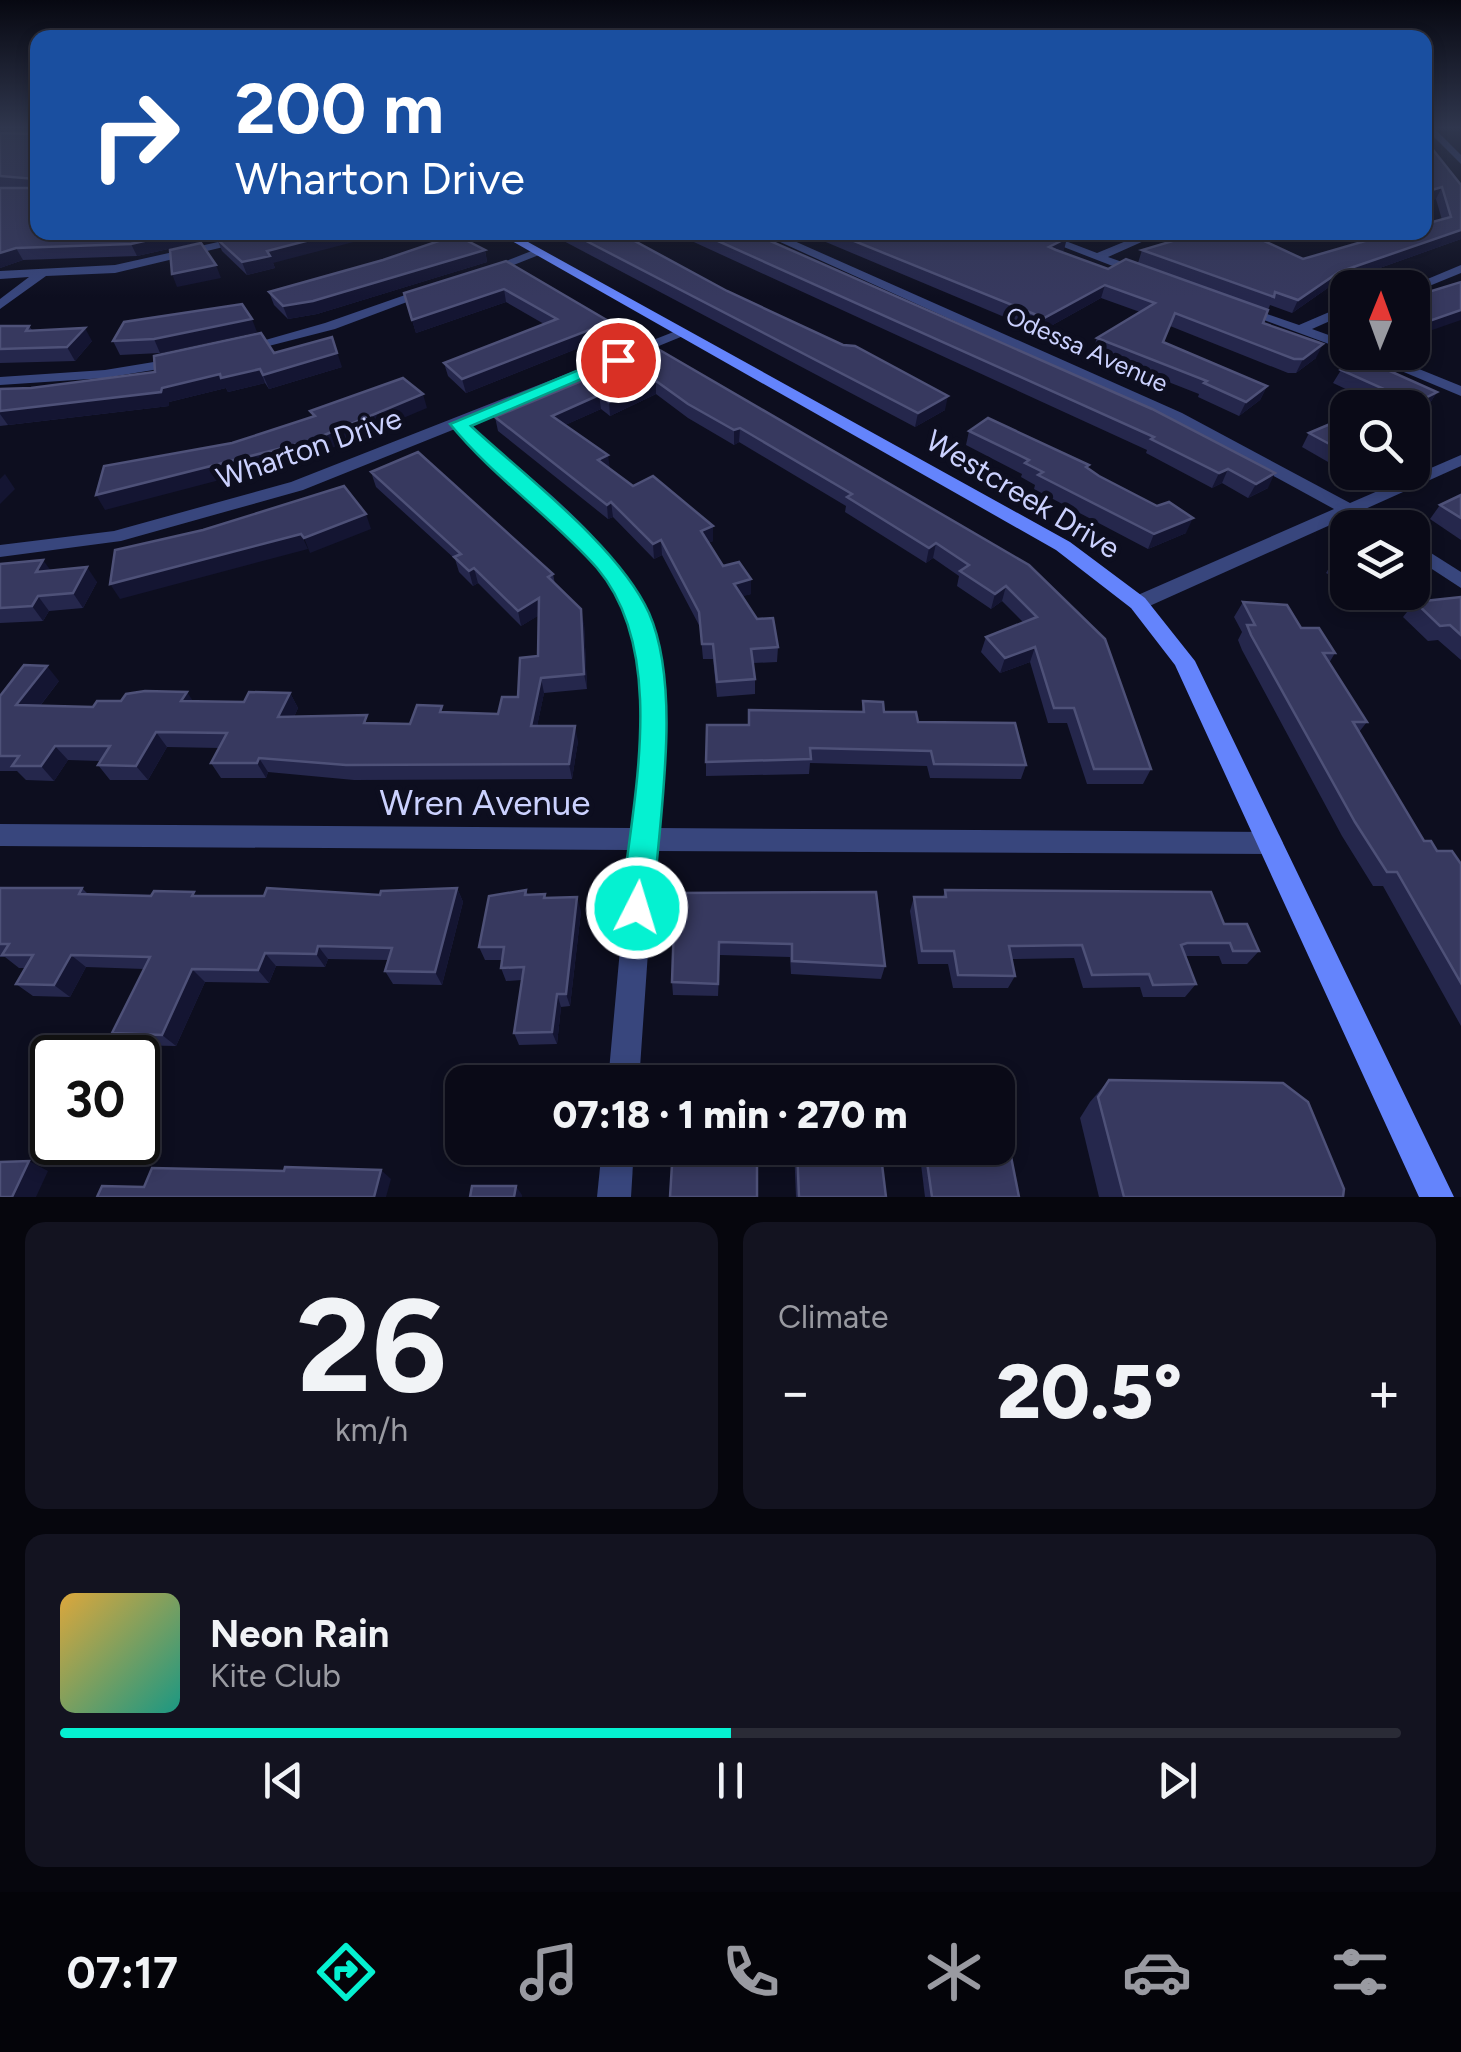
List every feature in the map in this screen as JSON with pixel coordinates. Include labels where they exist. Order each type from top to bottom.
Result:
[{"type":"street","points":[[0,274],[40,274],[180,258],[249,240]]},
{"type":"street","name":"Westcreek Drive","points":[[515,240],[1063,546],[1138,604],[1184,660],[1437,1197]]},
{"type":"street","name":"Odessa Avenue","points":[[781,240],[1176,416],[1352,509]]},
{"type":"street","points":[[1051,240],[1152,277]]},
{"type":"street","points":[[1097,257],[1139,240]]},
{"type":"street","points":[[469,278],[538,253]]},
{"type":"street","points":[[1430,281],[1461,269]]},
{"type":"street","points":[[0,305],[40,274]]},
{"type":"street","points":[[229,352],[330,326],[452,284]]},
{"type":"street","points":[[1226,303],[1330,341]]},
{"type":"street","points":[[1299,330],[1330,316]]},
{"type":"street","name":"Wharton Drive","points":[[0,552],[62,547],[151,528],[296,486],[681,334]]},
{"type":"street","points":[[0,382],[106,374],[196,358]]},
{"type":"street","points":[[1408,370],[1461,391]]},
{"type":"street","points":[[459,424],[596,554],[638,614],[652,670],[624,1065]]},
{"type":"street","points":[[1138,604],[1461,460]]},
{"type":"street","points":[[1430,559],[1461,580]]},
{"type":"street","name":"Wren Avenue","points":[[0,835],[1270,842]]},
{"type":"street","points":[[614,1197],[617,1165]]},
{"type":"building","points":[[1432,185],[1461,185],[1461,230],[1432,240],[1432,222],[1451,217],[1442,187],[1432,190]]},
{"type":"building","points":[[0,188],[30,188],[30,240],[149,240],[16,248],[0,253]]},
{"type":"building","points":[[218,240],[310,240],[267,251],[270,256],[242,262]]},
{"type":"building","points":[[441,240],[466,240],[485,250],[313,301],[283,306],[269,292]]},
{"type":"building","points":[[584,240],[633,240],[727,291],[843,345],[855,346],[948,396],[918,413]]},
{"type":"building","points":[[716,240],[768,240],[1152,409],[1275,473],[1256,484],[1228,469],[1219,473],[1151,439],[1154,437]]},
{"type":"building","points":[[852,240],[1063,240],[1049,247],[1108,269],[1126,259],[1268,310],[1263,323],[1323,344],[1303,359],[1294,359],[1175,313],[1163,342],[1267,386],[1246,402],[1204,383],[1207,381],[1097,338],[1155,303],[1105,285],[1044,318]]},
{"type":"building","points":[[1176,240],[1262,240],[1303,259],[1368,240],[1432,240],[1345,270],[1330,270],[1330,278],[1298,300],[1275,292],[1274,297],[1142,250]]},
{"type":"building","points":[[201,243],[216,265],[172,274],[170,250]]},
{"type":"building","points":[[506,261],[610,322],[462,379],[444,363],[557,319],[504,289],[412,320],[404,293]]},
{"type":"building","points":[[1461,282],[1461,310],[1430,321],[1430,291]]},
{"type":"building","points":[[242,304],[252,319],[154,339],[113,341],[124,322]]},
{"type":"building","points":[[0,326],[29,326],[26,331],[85,328],[67,347],[0,349]]},
{"type":"building","points":[[261,333],[274,353],[332,337],[337,353],[263,375],[260,369],[221,378],[220,374],[162,388],[161,392],[0,411],[0,389],[155,372],[154,356]]},
{"type":"building","points":[[658,349],[1029,565],[1105,639],[1151,769],[1094,769],[1074,708],[1054,708],[1035,647],[1005,658],[986,637],[1037,617],[1006,586],[995,594],[960,571],[969,565],[936,543],[929,548],[847,497],[852,494],[740,428],[734,430],[688,404],[656,381],[609,402],[599,395],[552,416],[608,455],[598,460],[633,486],[653,476],[713,526],[701,531],[723,566],[739,562],[751,579],[734,584],[757,619],[773,618],[778,647],[751,649],[755,679],[717,682],[713,644],[702,644],[699,612],[661,540],[653,544],[611,502],[607,505],[495,417]]},
{"type":"building","points":[[1341,370],[1388,370],[1437,392],[1430,396],[1430,390],[1386,390]]},
{"type":"building","points":[[403,378],[423,394],[310,441],[96,495],[104,466],[232,443],[315,416],[310,411]]},
{"type":"building","points":[[988,418],[1089,465],[1086,467],[1099,476],[1157,506],[1169,502],[1193,518],[1154,534],[1038,475],[1043,472],[1025,463],[1029,460],[969,431]]},
{"type":"building","points":[[1330,424],[1330,444],[1309,433]]},
{"type":"building","points":[[418,452],[553,574],[548,577],[581,609],[584,674],[541,678],[531,726],[575,726],[569,764],[346,765],[259,758],[257,763],[211,763],[227,733],[156,732],[136,766],[98,765],[110,746],[55,746],[41,766],[12,766],[19,756],[0,756],[0,696],[24,665],[47,666],[16,705],[93,707],[97,701],[121,701],[126,694],[145,691],[187,692],[181,701],[244,702],[249,692],[290,693],[278,717],[367,715],[364,723],[410,724],[417,705],[442,706],[440,712],[498,714],[502,697],[518,697],[520,658],[538,656],[539,598],[518,611],[474,568],[469,571],[454,557],[461,554],[371,472]]},
{"type":"building","points":[[344,486],[366,514],[304,538],[301,534],[110,584],[115,550],[203,530]]},
{"type":"building","points":[[1461,495],[1461,518],[1440,505]]},
{"type":"building","points":[[43,560],[36,572],[87,567],[73,593],[38,596],[32,606],[0,608],[0,564]]},
{"type":"building","points":[[1461,597],[1461,635],[1450,625],[1440,626],[1423,610],[1430,610],[1430,600]]},
{"type":"building","points":[[1243,602],[1287,605],[1301,628],[1319,628],[1335,653],[1323,653],[1367,722],[1353,722],[1424,841],[1431,841],[1437,851],[1452,851],[1461,864],[1461,983],[1397,872],[1387,872],[1355,822],[1251,635],[1247,625],[1255,625]]},
{"type":"building","points":[[863,701],[883,702],[884,712],[916,712],[918,722],[1015,723],[1026,765],[934,764],[931,751],[810,748],[811,759],[706,762],[707,725],[749,725],[749,710],[864,712]]},
{"type":"building","points":[[0,888],[82,888],[79,894],[151,896],[154,891],[194,892],[192,896],[264,896],[267,888],[380,895],[381,891],[457,888],[435,972],[385,971],[392,948],[318,946],[316,954],[265,953],[258,970],[192,969],[162,1035],[112,1033],[150,957],[71,955],[54,985],[16,984],[33,955],[2,955],[9,944],[0,944]]},
{"type":"building","points":[[526,890],[525,895],[545,894],[544,898],[577,897],[566,994],[557,994],[552,1032],[514,1033],[524,967],[501,968],[504,947],[479,947],[489,896]]},
{"type":"building","points":[[945,890],[1211,892],[1224,924],[1247,924],[1259,951],[1233,951],[1230,943],[1181,945],[1196,984],[1153,985],[1149,974],[1092,975],[1082,945],[1009,946],[1015,976],[958,975],[954,951],[922,951],[914,897],[946,897]]},
{"type":"building","points":[[876,892],[885,966],[792,961],[792,944],[719,942],[718,984],[672,982],[675,893]]},
{"type":"building","points":[[1109,1080],[1283,1083],[1308,1102],[1344,1189],[1343,1197],[1124,1197],[1098,1097]]},
{"type":"building","points":[[29,1161],[12,1197],[0,1197],[0,1162]]},
{"type":"building","points":[[672,1165],[757,1165],[757,1197],[670,1197]]},
{"type":"building","points":[[798,1165],[882,1165],[886,1197],[799,1197]]},
{"type":"building","points":[[927,1165],[1013,1165],[1019,1197],[932,1197]]},
{"type":"building","points":[[285,1167],[381,1170],[374,1197],[97,1197],[102,1186],[144,1187],[152,1168],[284,1171]]},
{"type":"building","points":[[472,1186],[516,1186],[514,1197],[470,1197]]},
{"type":"route","points":[[618,360],[459,424],[606,564],[638,614],[652,670],[653,714],[637,908]]}]
